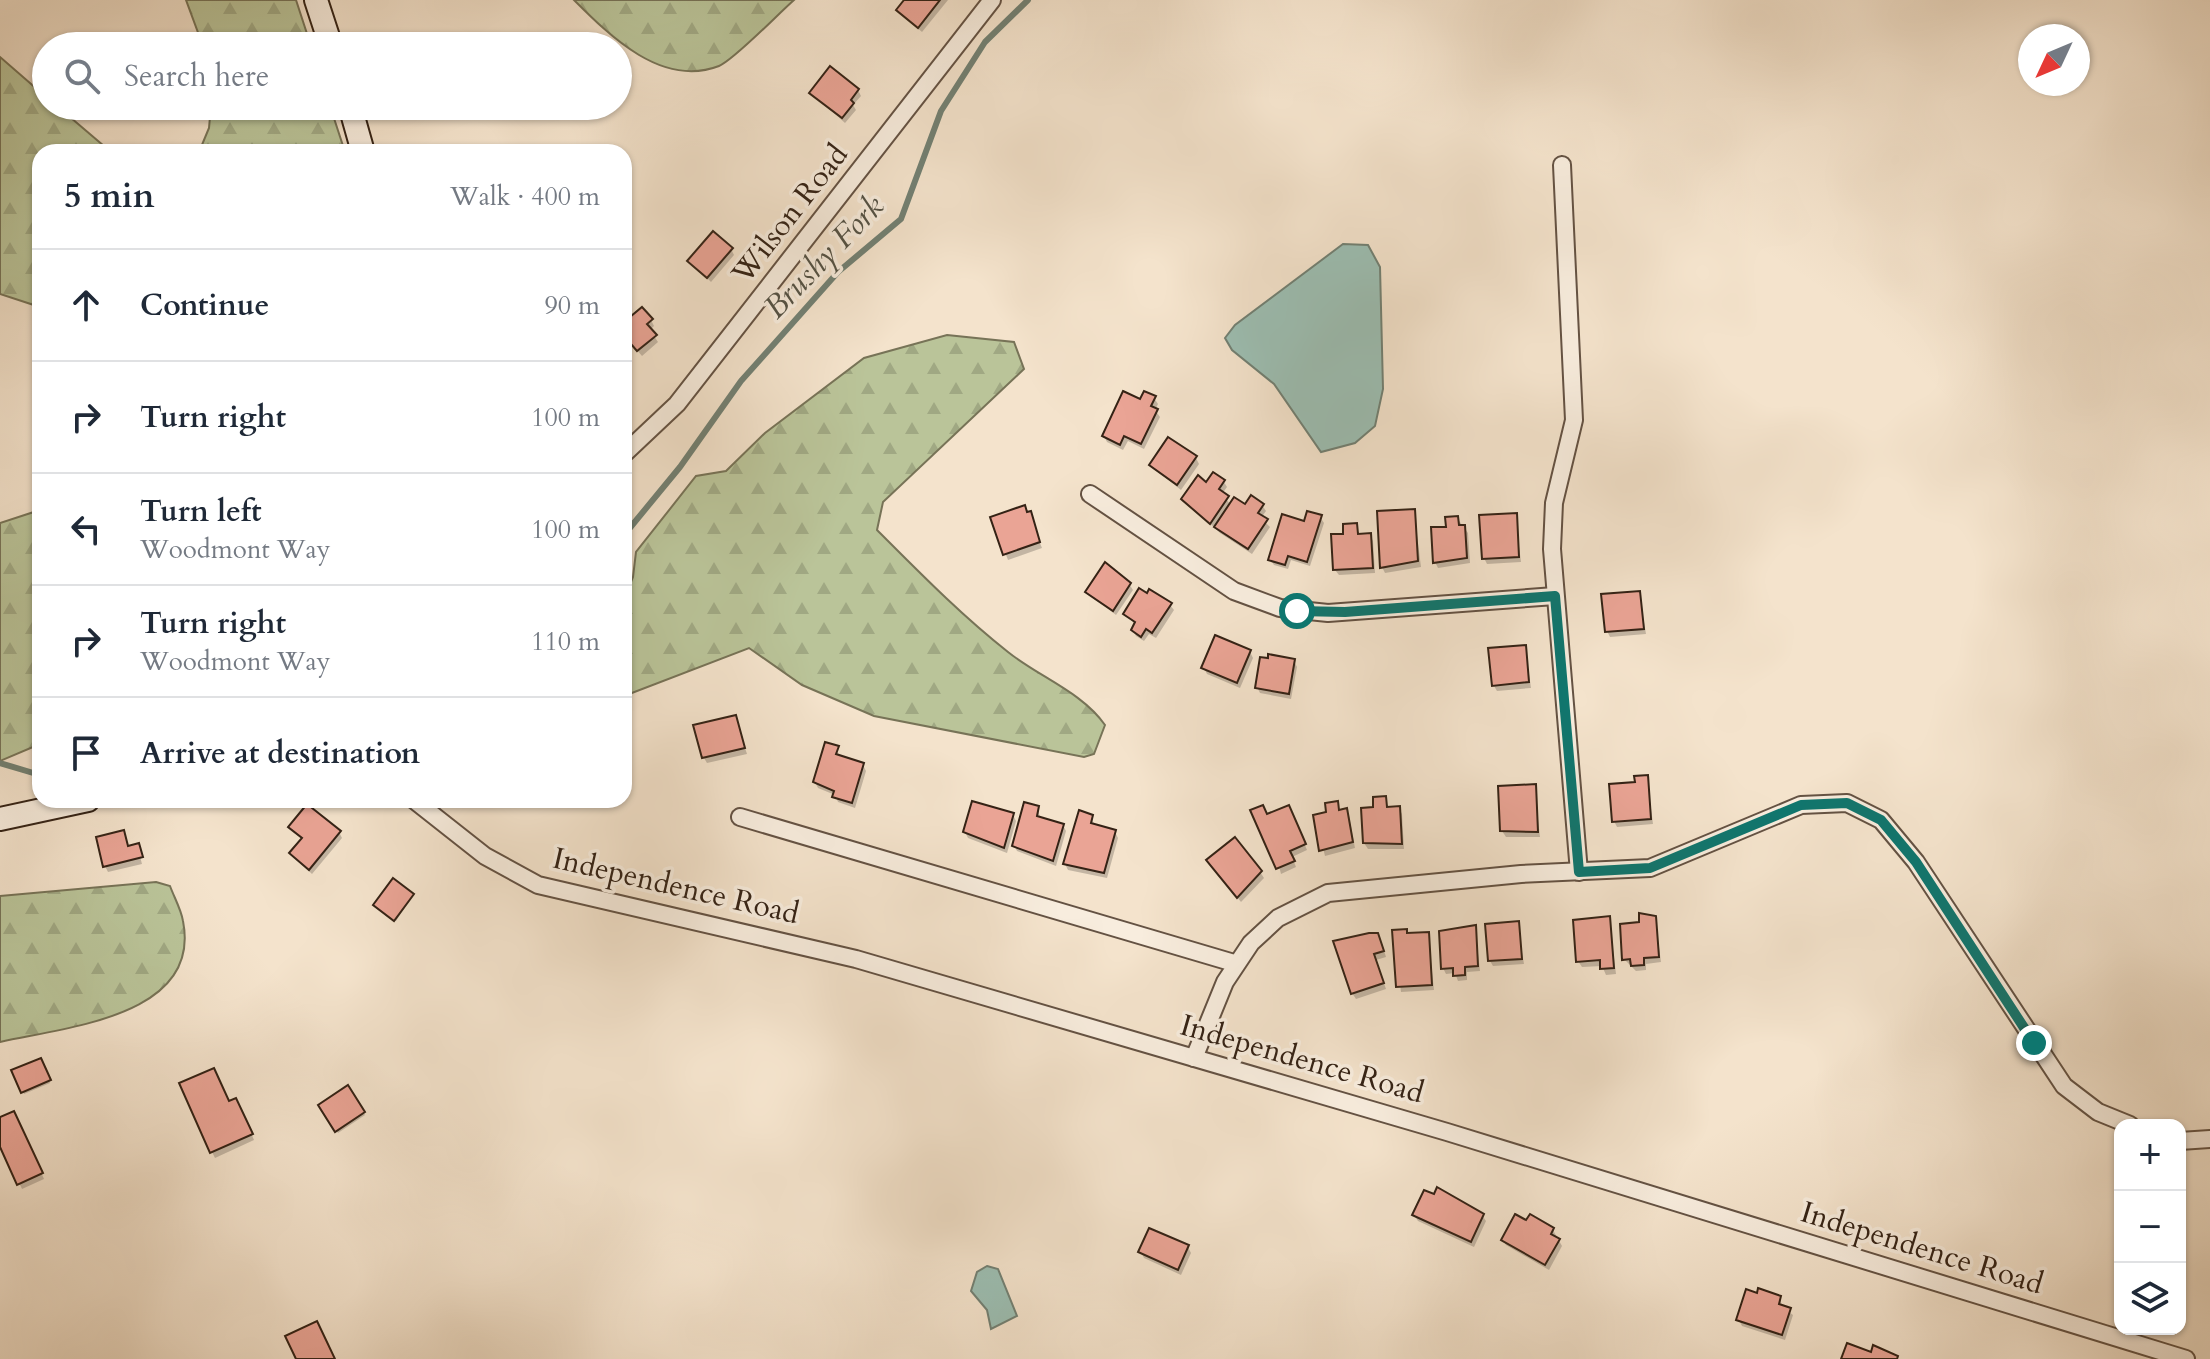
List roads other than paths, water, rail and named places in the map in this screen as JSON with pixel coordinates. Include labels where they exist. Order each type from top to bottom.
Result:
[{"type":"main road","points":[[316,0],[326,32]]},
{"type":"main road","points":[[354,120],[361,144]]},
{"type":"main road","points":[[0,819],[51,808]]},
{"type":"street","name":"Wilson Road","points":[[632,446],[677,404],[992,0]]},
{"type":"street","points":[[1562,165],[1574,420],[1554,503],[1555,596],[1579,872]]},
{"type":"street","points":[[1090,494],[1234,591],[1280,608],[1328,613],[1555,596]]},
{"type":"street","points":[[1194,1058],[1234,963],[1278,918],[1328,893],[1376,886],[1650,868],[1801,805],[1847,803],[1881,820],[1916,862],[2064,1086],[2098,1112],[2115,1119]]},
{"type":"street","name":"Independence Road","points":[[424,808],[485,856],[538,885],[856,959],[1194,1058],[2186,1359]]},
{"type":"street","points":[[740,817],[1234,963]]},
{"type":"street","points":[[2186,1141],[2210,1139]]},
{"type":"water","points":[[1343,244],[1368,245],[1380,267],[1383,389],[1375,426],[1355,443],[1321,452],[1274,384],[1232,350],[1225,338],[1235,325]]},
{"type":"water","points":[[987,1266],[998,1269],[1017,1316],[991,1329],[987,1310],[971,1291],[977,1272]]},
{"type":"waterway","name":"Brushy Fork","points":[[632,525],[680,467],[741,381],[838,272],[901,219],[941,111],[985,42],[1028,0]]},
{"type":"waterway","name":"Brushy Fork","points":[[0,763],[32,773]]}]
